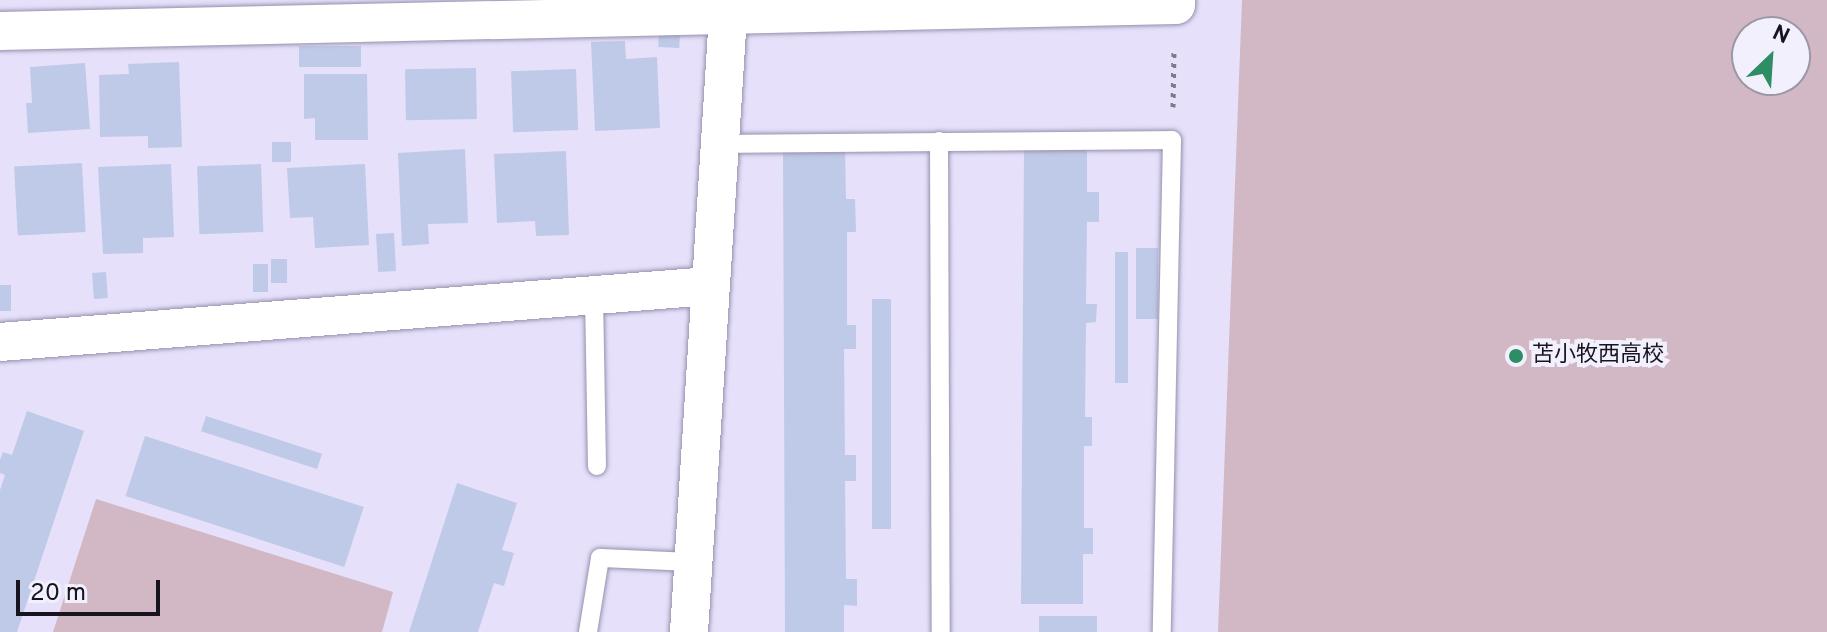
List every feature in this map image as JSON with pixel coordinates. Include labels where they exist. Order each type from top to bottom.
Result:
[{"type":"street","points":[[0,31],[729,7],[1176,2]]},
{"type":"street","points":[[689,632],[729,7]]},
{"type":"street","points":[[0,342],[710,286]]},
{"type":"lane","points":[[720,144],[1172,140],[1162,632]]},
{"type":"lane","points":[[939,141],[941,632]]},
{"type":"lane","points":[[594,295],[597,466]]},
{"type":"lane","points":[[588,632],[600,558],[693,562]]},
{"type":"path","points":[[1172,140],[1176,2]]},
{"type":"shaded area","name":"苫小牧西高校","points":[[1242,0],[1827,0],[1827,632],[1218,632]]},
{"type":"shaded area","points":[[96,499],[393,592],[382,632],[53,632]]},
{"type":"building","points":[[659,32],[680,33],[679,48],[658,47]]},
{"type":"building","points":[[625,41],[626,59],[657,57],[660,128],[595,131],[591,42]]},
{"type":"building","points":[[299,46],[361,46],[361,67],[299,67]]},
{"type":"building","points":[[179,62],[182,147],[148,148],[148,136],[100,137],[99,75],[129,74],[128,64]]},
{"type":"building","points":[[85,63],[90,129],[28,133],[26,103],[32,103],[30,67]]},
{"type":"building","points":[[476,68],[477,119],[406,120],[405,69]]},
{"type":"building","points":[[576,69],[578,130],[513,132],[511,71]]},
{"type":"building","points":[[304,74],[367,74],[368,140],[315,140],[315,118],[304,119]]},
{"type":"building","points":[[272,142],[291,142],[291,162],[272,162]]},
{"type":"building","points":[[1024,148],[1087,148],[1087,192],[1099,192],[1099,222],[1087,222],[1086,304],[1097,304],[1096,322],[1086,323],[1085,417],[1092,417],[1092,446],[1084,446],[1084,528],[1093,528],[1093,554],[1083,554],[1083,604],[1021,604]]},
{"type":"building","points":[[465,149],[468,223],[428,224],[429,244],[402,246],[398,153]]},
{"type":"building","points":[[845,149],[846,199],[855,199],[856,232],[847,232],[847,325],[856,325],[856,349],[844,349],[845,455],[856,455],[856,481],[845,481],[846,579],[857,579],[857,606],[844,605],[844,632],[785,632],[783,150]]},
{"type":"building","points":[[566,151],[569,235],[536,236],[535,221],[497,223],[494,154]]},
{"type":"building","points":[[82,163],[86,232],[18,235],[14,167]]},
{"type":"building","points":[[171,164],[174,237],[143,238],[143,253],[103,254],[98,167]]},
{"type":"building","points":[[261,164],[263,232],[199,234],[197,166]]},
{"type":"building","points":[[365,164],[369,245],[315,248],[313,217],[290,218],[287,168]]},
{"type":"building","points":[[394,233],[396,271],[378,272],[376,234]]},
{"type":"building","points":[[1136,248],[1158,248],[1158,319],[1136,319]]},
{"type":"building","points":[[1115,252],[1128,252],[1128,383],[1115,383]]},
{"type":"building","points":[[271,259],[287,259],[287,283],[271,283]]},
{"type":"building","points":[[253,264],[268,264],[268,292],[253,292]]},
{"type":"building","points":[[106,272],[108,298],[94,299],[92,273]]},
{"type":"building","points":[[0,285],[11,285],[11,311],[0,311]]},
{"type":"building","points":[[872,299],[891,299],[891,529],[872,529]]},
{"type":"building","points":[[27,411],[84,431],[17,632],[0,632],[0,490],[5,475],[0,473],[0,460],[3,452],[12,455]]},
{"type":"building","points":[[206,416],[322,454],[317,469],[201,431]]},
{"type":"building","points":[[145,436],[364,507],[344,567],[126,496]]},
{"type":"building","points":[[457,483],[517,503],[502,550],[514,553],[504,586],[494,583],[478,632],[409,632]]},
{"type":"building","points":[[1039,616],[1097,616],[1097,632],[1039,632]]},
{"type":"place","name":"苫小牧西高校","points":[[1516,356]]}]
